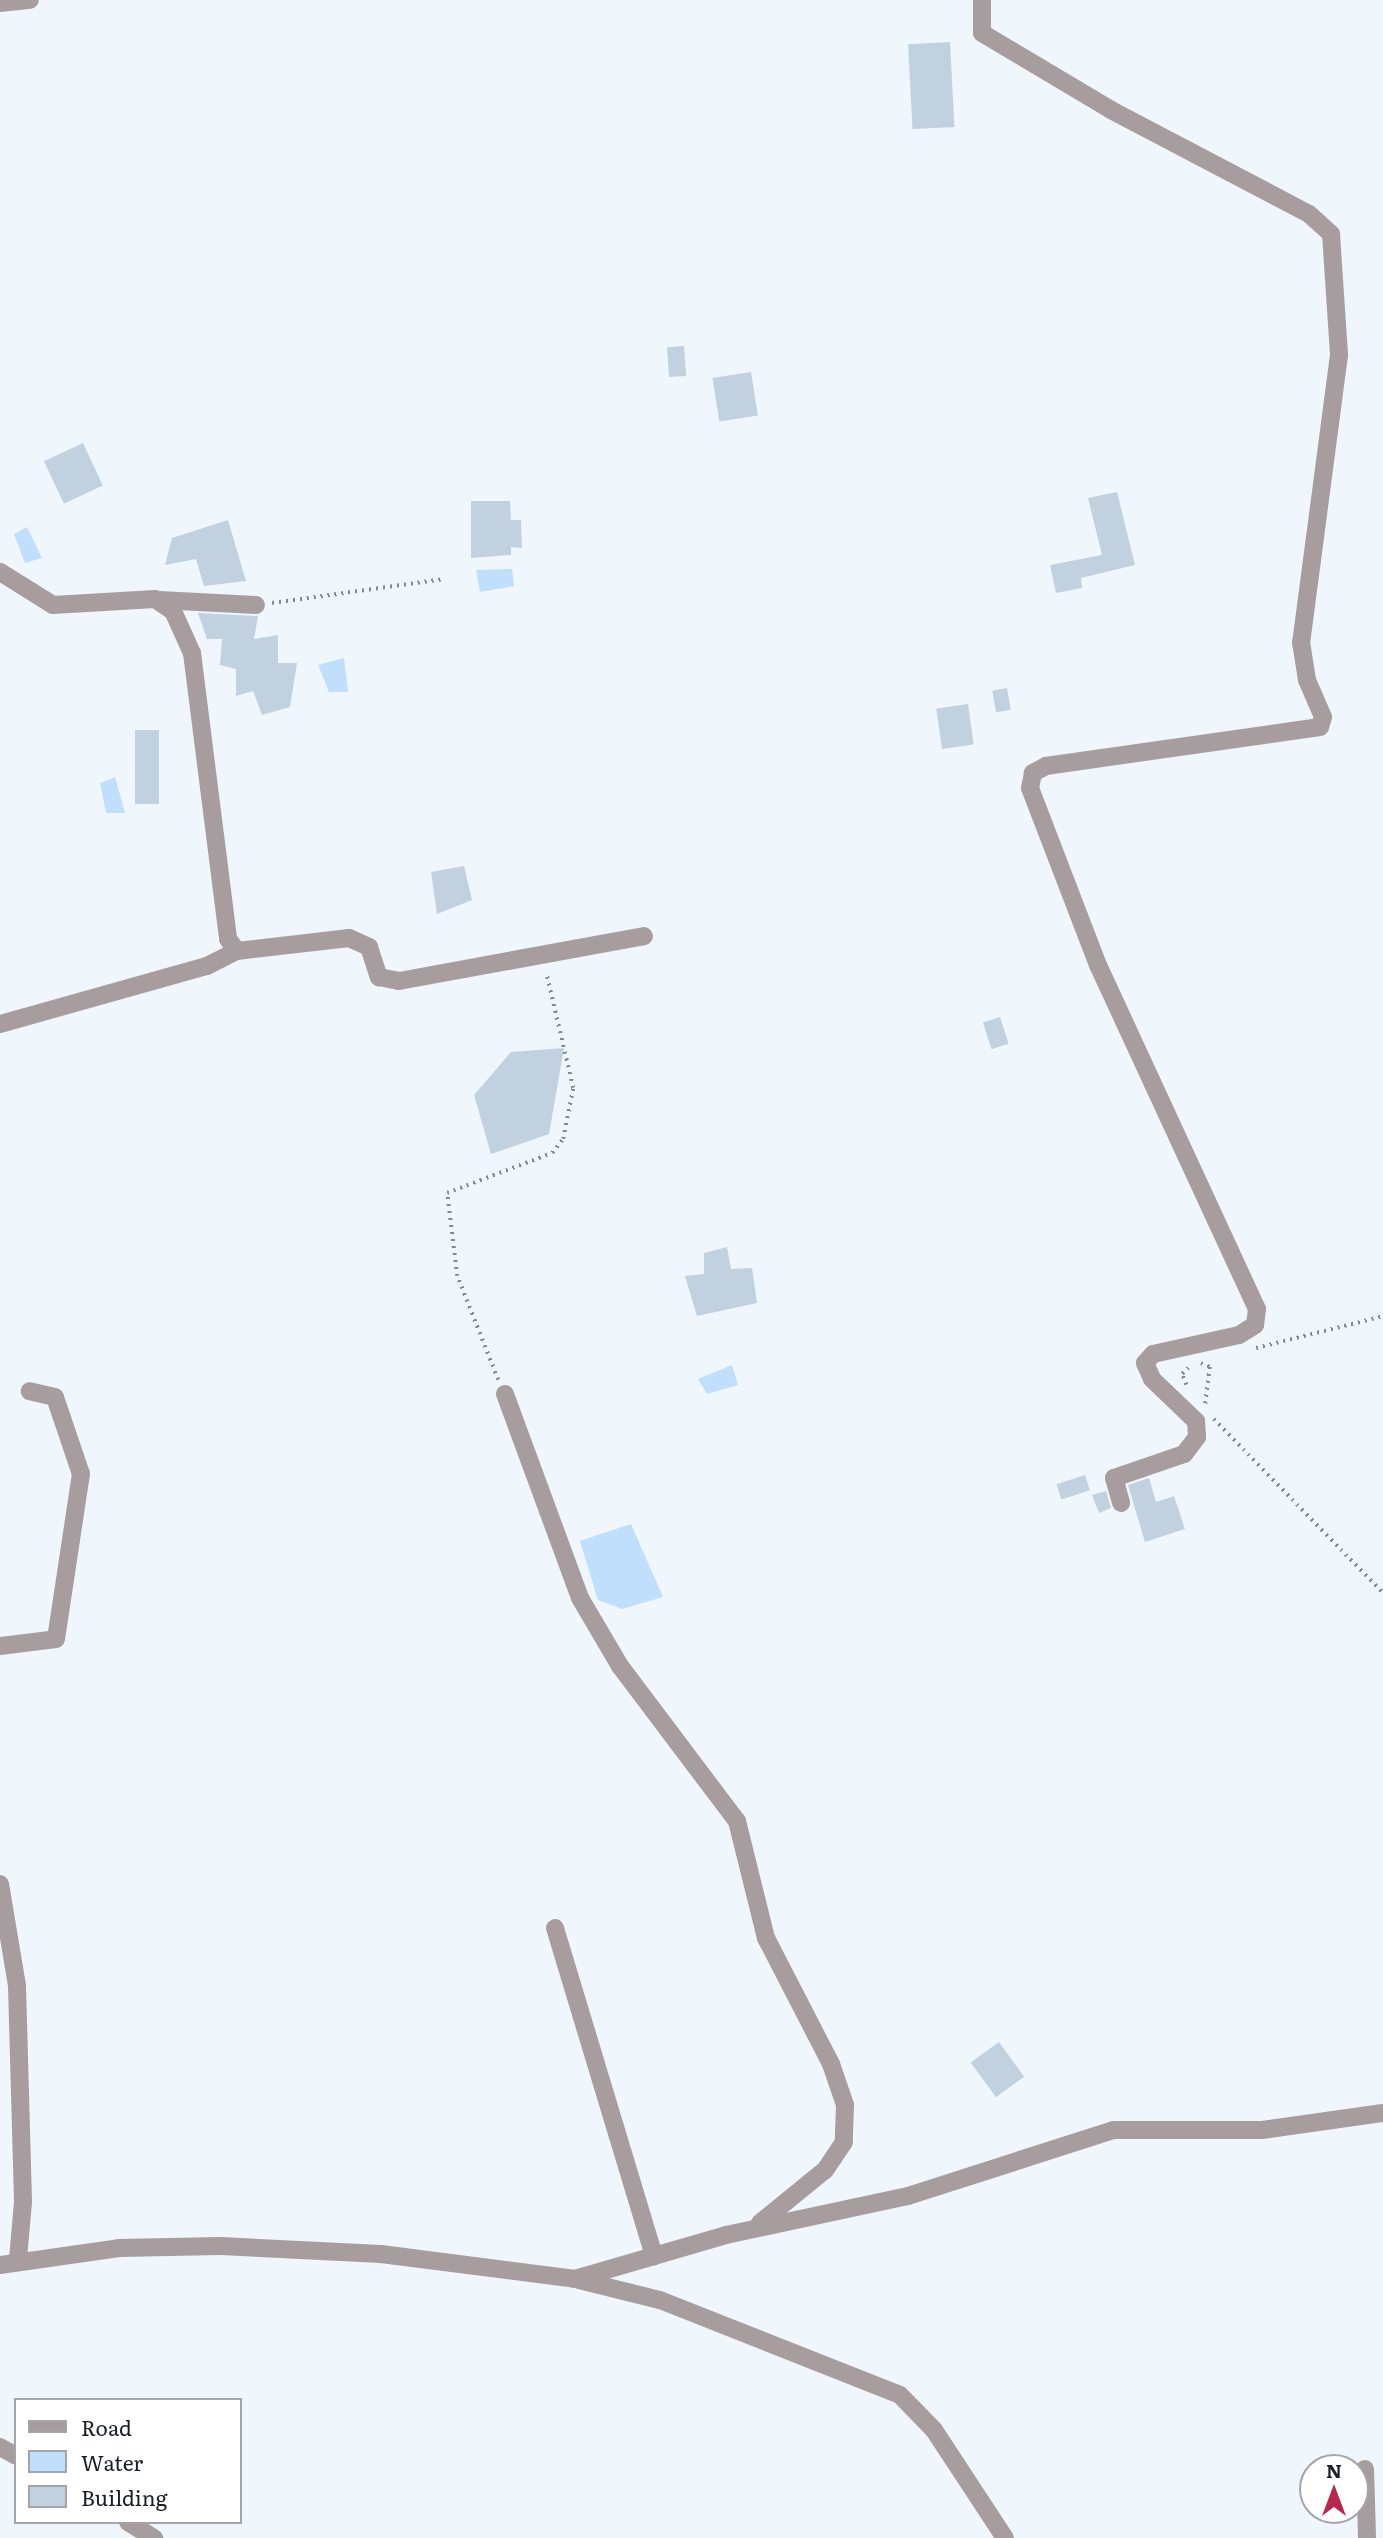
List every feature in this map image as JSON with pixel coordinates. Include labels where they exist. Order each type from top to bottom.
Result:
[{"type":"street","points":[[0,4],[30,0]]},
{"type":"street","points":[[982,0],[982,33],[1111,110],[1309,214],[1331,234],[1335,404],[1301,642],[1307,680],[1323,717],[1320,727],[1045,766],[1033,773],[1030,788],[1098,965],[1257,1309],[1255,1325],[1239,1335],[1153,1354],[1145,1363],[1152,1379],[1196,1421],[1197,1437],[1184,1454],[1114,1478],[1121,1503]]},
{"type":"street","points":[[0,572],[52,606],[155,599],[256,605]]},
{"type":"street","points":[[155,599],[173,611],[192,653],[228,939],[237,951]]},
{"type":"street","points":[[0,1024],[207,966],[237,951],[349,938],[369,947],[379,977],[399,981],[543,958],[643,936]]},
{"type":"street","points":[[0,1646],[56,1639],[81,1474],[55,1397],[30,1391]]},
{"type":"street","points":[[505,1394],[580,1598],[620,1666],[737,1821],[766,1938],[831,2064],[845,2105],[844,2142],[825,2170],[752,2229]]},
{"type":"street","points":[[0,1884],[17,1986],[23,2202],[18,2259]]},
{"type":"street","points":[[555,1928],[654,2256]]},
{"type":"street","points":[[575,2279],[752,2229],[908,2196],[1113,2130],[1262,2130],[1383,2113]]},
{"type":"street","points":[[0,2265],[18,2259],[221,2246],[381,2254],[575,2279],[660,2300],[900,2395],[934,2430],[1004,2538]]},
{"type":"street","points":[[131,2524],[154,2538]]},
{"type":"path","points":[[256,605],[444,579]]},
{"type":"path","points":[[505,1394],[457,1276],[447,1193],[552,1153],[563,1139],[573,1088],[543,958]]},
{"type":"path","points":[[1252,1349],[1383,1316]]},
{"type":"path","points":[[1185,1383],[1182,1374],[1200,1362],[1213,1359]]},
{"type":"path","points":[[1200,1362],[1210,1367],[1204,1407],[1383,1593]]},
{"type":"water","points":[[27,527],[42,558],[25,563],[14,534]]},
{"type":"water","points":[[512,569],[514,586],[480,592],[476,570]]},
{"type":"water","points":[[344,658],[348,692],[329,692],[318,665]]},
{"type":"water","points":[[115,777],[125,813],[106,813],[100,783]]},
{"type":"water","points":[[732,1365],[738,1385],[707,1394],[698,1379]]},
{"type":"water","points":[[631,1524],[663,1597],[622,1609],[598,1600],[580,1541]]},
{"type":"building","points":[[950,42],[954,127],[913,129],[908,44]]},
{"type":"building","points":[[684,346],[686,376],[669,377],[667,347]]},
{"type":"building","points":[[751,372],[758,415],[719,422],[712,378]]},
{"type":"building","points":[[83,443],[103,486],[64,504],[44,461]]},
{"type":"building","points":[[1117,492],[1135,565],[1081,578],[1082,588],[1056,593],[1050,565],[1102,555],[1088,498]]},
{"type":"building","points":[[471,501],[510,501],[511,520],[521,520],[522,548],[511,547],[511,555],[471,558]]},
{"type":"building","points":[[228,520],[246,581],[204,586],[196,559],[165,565],[172,538]]},
{"type":"building","points":[[198,613],[258,616],[254,639],[278,635],[278,663],[297,663],[290,707],[262,715],[253,691],[236,696],[236,669],[220,665],[222,639],[207,639]]},
{"type":"building","points":[[1007,688],[1011,710],[996,712],[992,691]]},
{"type":"building","points":[[968,704],[974,745],[942,749],[936,708]]},
{"type":"building","points":[[135,730],[159,730],[159,804],[135,804]]},
{"type":"building","points":[[464,866],[472,900],[437,914],[431,872]]},
{"type":"building","points":[[1000,1017],[1009,1044],[992,1049],[983,1023]]},
{"type":"building","points":[[564,1048],[549,1134],[491,1154],[474,1095],[511,1052]]},
{"type":"building","points":[[727,1247],[731,1269],[752,1268],[757,1303],[697,1316],[685,1276],[704,1274],[704,1253]]},
{"type":"building","points":[[1085,1475],[1090,1490],[1061,1499],[1056,1484]]},
{"type":"building","points":[[1149,1478],[1156,1502],[1174,1496],[1185,1529],[1145,1542],[1128,1485]]},
{"type":"building","points":[[1106,1491],[1111,1508],[1099,1513],[1092,1495]]},
{"type":"building","points":[[999,2042],[1024,2077],[996,2097],[971,2063]]}]
